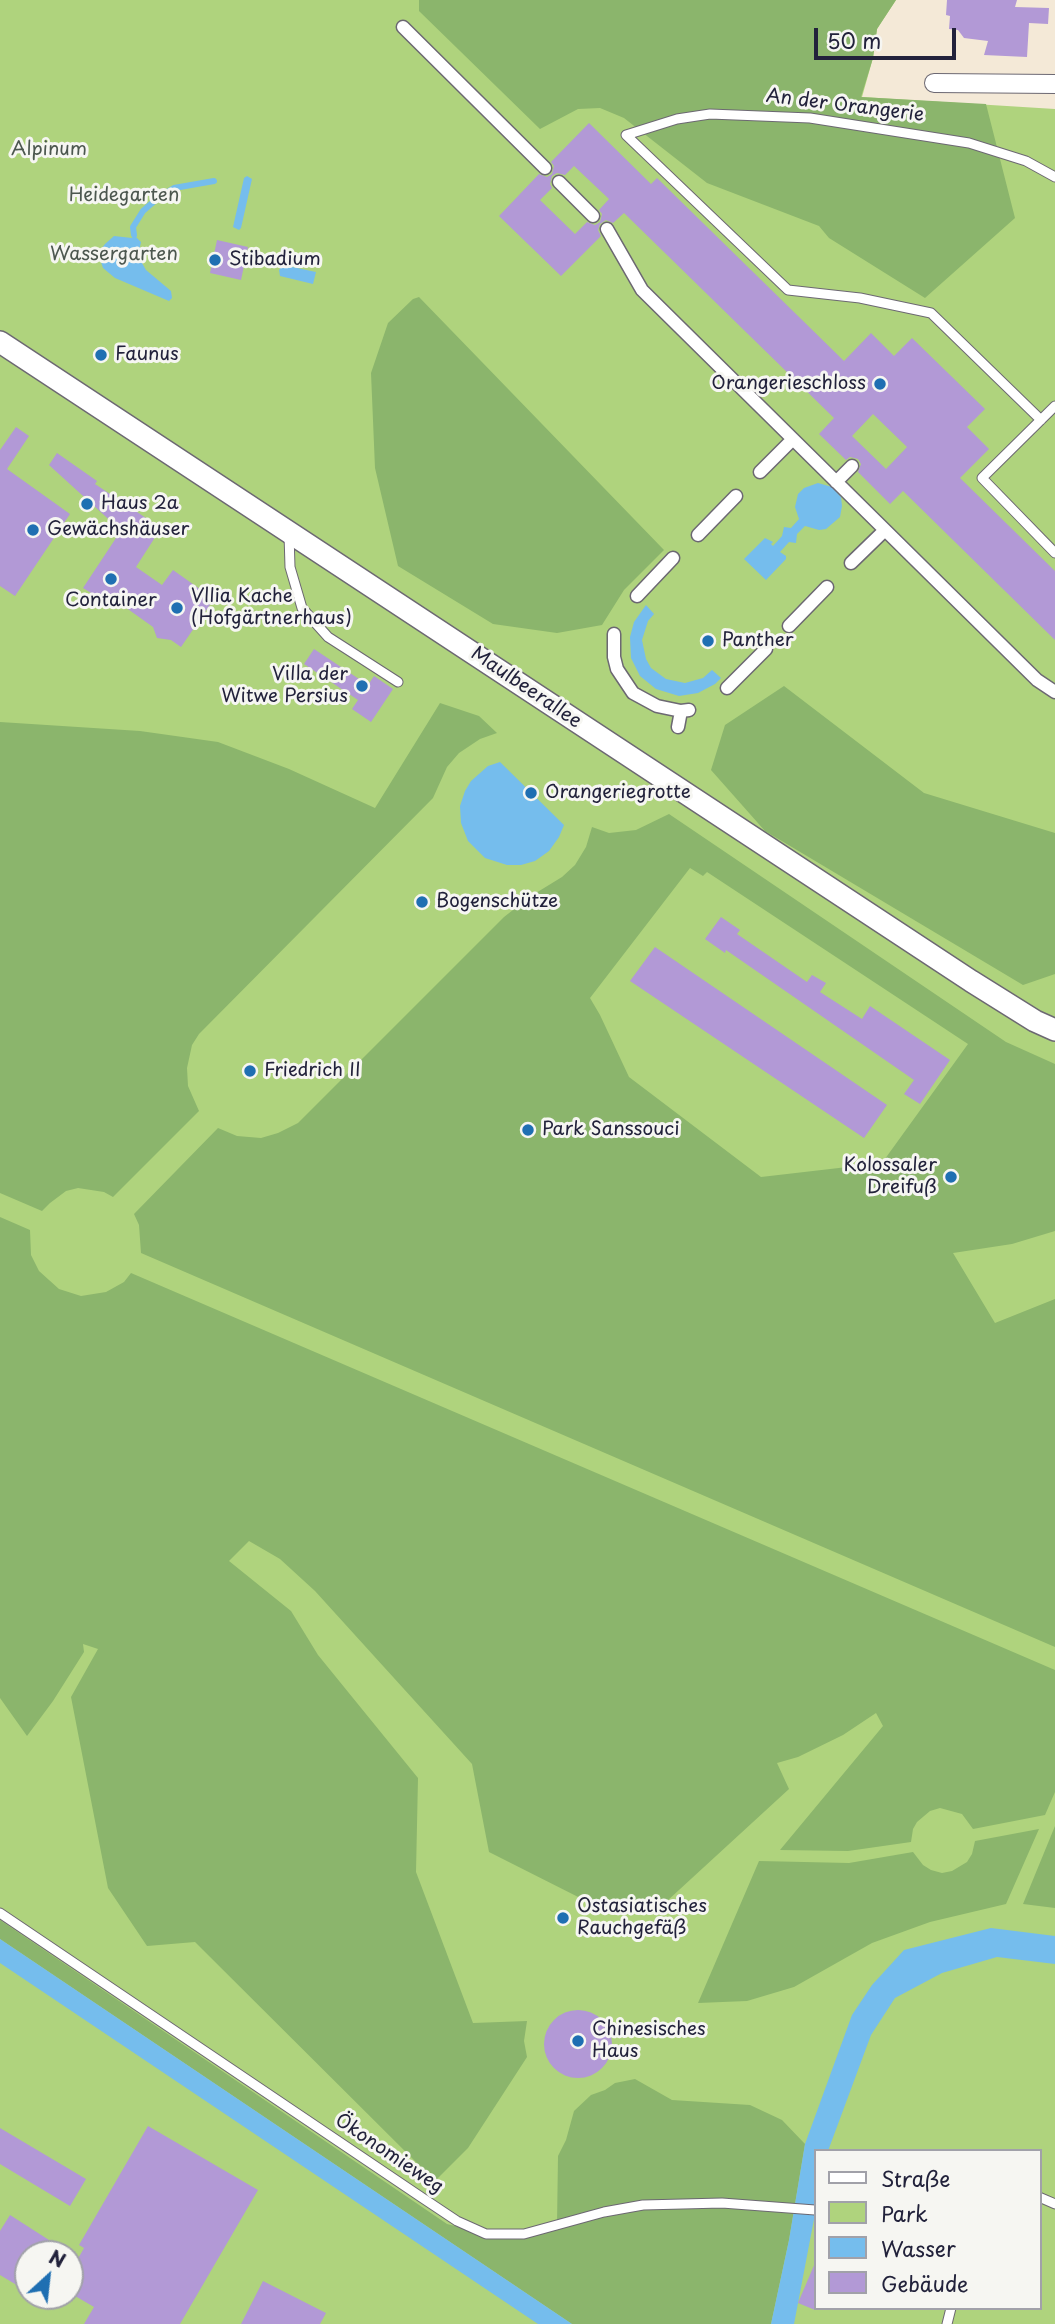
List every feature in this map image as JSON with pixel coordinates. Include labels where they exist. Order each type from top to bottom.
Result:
[{"type":"street","points":[[403,27],[545,168]]},
{"type":"street","points":[[934,83],[1055,84]]},
{"type":"street","points":[[558,181],[593,216]]},
{"type":"street","points":[[607,229],[642,290],[1037,680],[1055,692]]},
{"type":"street","name":"Maulbeerallee","points":[[0,342],[971,981],[1035,1021],[1055,1030]]},
{"type":"street","points":[[760,472],[793,439]]},
{"type":"street","points":[[836,482],[852,466]]},
{"type":"street","points":[[698,535],[736,496]]},
{"type":"street","points":[[851,563],[885,530]]},
{"type":"street","points":[[638,596],[673,558]]},
{"type":"street","points":[[789,625],[827,587]]},
{"type":"street","points":[[600,650],[614,639],[614,675],[630,697],[649,710],[685,710],[678,727]]},
{"type":"street","points":[[727,688],[766,649]]},
{"type":"lane","name":"An der Orangerie","points":[[1041,420],[931,313],[860,298],[788,290],[626,135],[677,120],[710,114],[810,118],[969,143],[1026,161],[1055,177]]},
{"type":"lane","points":[[1055,406],[982,478],[1055,553]]},
{"type":"lane","points":[[289,532],[290,567],[302,608],[328,637],[397,682]]},
{"type":"lane","name":"Ökonomieweg","points":[[0,1913],[457,2221],[486,2234],[524,2234],[643,2204],[722,2203],[814,2210]]},
{"type":"green space","name":"Park Sanssouci","points":[[0,0],[896,0],[877,29],[873,58],[862,97],[1055,109],[1055,2324],[0,2324]]},
{"type":"green space","points":[[419,0],[896,0],[877,29],[873,58],[861,97],[986,104],[1015,218],[925,298],[829,238],[819,226],[707,183],[624,118],[600,108],[578,109],[540,129],[419,11]]},
{"type":"green space","points":[[419,297],[664,550],[624,590],[602,625],[557,633],[493,624],[398,566],[375,468],[371,373],[388,323],[413,299]]},
{"type":"green space","points":[[784,686],[924,793],[1055,833],[1055,974],[1023,985],[765,831],[711,770],[725,725]]},
{"type":"green space","points":[[440,703],[479,716],[497,733],[480,739],[459,753],[447,767],[433,798],[199,1034],[192,1045],[187,1068],[188,1086],[199,1111],[113,1197],[104,1192],[78,1188],[66,1191],[42,1211],[0,1193],[0,722],[140,731],[218,742],[289,769],[375,808]]},
{"type":"green space","points":[[669,814],[1006,1042],[1055,1064],[1055,1231],[1012,1244],[953,1253],[995,1323],[1055,1299],[1055,1647],[141,1253],[139,1225],[134,1214],[218,1128],[237,1136],[261,1138],[298,1123],[504,917],[575,865],[586,847],[592,827],[609,833],[636,830]],"holes":[[[690,868],[703,876],[707,872],[968,1044],[882,1163],[761,1177],[629,1077],[590,998]]]},
{"type":"green space","points":[[0,1217],[30,1230],[31,1255],[39,1271],[59,1289],[81,1296],[106,1292],[124,1282],[131,1273],[1055,1670],[1055,1792],[1045,1815],[973,1829],[962,1814],[940,1808],[930,1811],[917,1822],[911,1842],[848,1851],[780,1850],[883,1726],[876,1713],[843,1735],[798,1757],[777,1763],[789,1789],[667,1901],[637,1900],[600,1908],[489,1852],[472,1764],[315,1591],[280,1559],[249,1541],[229,1561],[291,1611],[318,1655],[418,1778],[416,1872],[473,2023],[527,2021],[524,2041],[527,2057],[468,2148],[435,2181],[195,1942],[147,1946],[108,1888],[71,1697],[98,1649],[83,1644],[84,1652],[27,1736],[0,1698]]},
{"type":"green space","points":[[1055,1826],[1055,1908],[1023,1904]]},
{"type":"green space","points":[[1039,1829],[1006,1904],[930,1922],[872,1943],[794,1987],[747,2001],[698,2003],[759,1861],[849,1863],[913,1852],[923,1865],[942,1873],[952,1871],[967,1862],[975,1841]]},
{"type":"green space","points":[[0,1920],[447,2224],[486,2234],[524,2234],[557,2225],[558,2156],[566,2140],[574,2111],[591,2095],[615,2083],[635,2079],[672,2100],[750,2105],[782,2120],[805,2144],[771,2324],[572,2324],[0,1939]]},
{"type":"water","points":[[247,176],[252,179],[239,230],[233,227],[244,178]]},
{"type":"water","points":[[134,235],[141,242],[138,256],[146,270],[171,291],[172,298],[169,301],[115,278],[103,268],[98,253],[105,244],[114,236],[132,238]]},
{"type":"water","points":[[283,265],[316,272],[313,284],[280,276],[279,270]]},
{"type":"water","points":[[818,483],[832,487],[841,497],[840,517],[826,529],[805,526],[797,534],[796,543],[789,542],[780,552],[786,559],[766,580],[744,559],[765,538],[773,542],[773,546],[782,536],[784,527],[791,528],[799,519],[795,507],[798,494],[804,488]]},
{"type":"water","points":[[646,605],[654,614],[648,621],[642,640],[651,668],[666,679],[685,683],[703,678],[712,670],[721,678],[715,684],[698,693],[679,696],[656,689],[640,676],[631,658],[630,637],[634,622]]},
{"type":"water","points":[[500,762],[564,825],[549,851],[535,861],[521,865],[507,865],[485,858],[468,841],[461,823],[460,806],[471,781],[488,766]]},
{"type":"water","points":[[991,1928],[1055,1936],[1055,1964],[997,1957],[942,1973],[895,1998],[871,2035],[829,2149],[814,2149],[814,2219],[794,2324],[771,2324],[805,2144],[852,2015],[872,1985],[904,1950]]},
{"type":"water","points":[[0,1939],[572,2324],[538,2324],[0,1963]]},
{"type":"building","points":[[947,0],[1017,0],[1015,7],[1049,8],[1048,24],[1029,23],[1027,57],[984,55],[988,41],[964,38],[958,30],[949,29]]},
{"type":"building","name":"Orangerieschloss","points":[[589,123],[651,184],[657,178],[844,361],[871,333],[894,356],[912,338],[985,409],[967,427],[989,449],[960,478],[1055,571],[1055,640],[903,491],[890,504],[858,472],[861,464],[858,459],[850,457],[846,460],[819,434],[834,418],[624,213],[613,223],[606,220],[600,224],[598,230],[601,236],[561,276],[499,216],[539,174],[547,177],[552,174],[554,166],[551,162]],"holes":[[[574,166],[609,199],[599,210],[602,214],[600,222],[595,225],[587,222],[575,234],[540,200],[552,188],[552,176],[557,173],[565,175]],[[873,414],[907,447],[886,469],[852,436]]]},
{"type":"building","name":"Stibadium","points":[[217,240],[248,247],[241,280],[210,273]]},
{"type":"building","name":"Gewächshäuser","points":[[16,427],[29,436],[7,469],[70,514],[15,596],[0,586],[0,450]]},
{"type":"building","points":[[57,453],[97,481],[95,484],[161,528],[136,567],[162,585],[173,570],[214,599],[181,647],[171,640],[157,638],[153,627],[118,602],[114,607],[83,588],[118,535],[112,531],[116,526],[49,465]]},
{"type":"building","name":"Villa der Witwe Persius","points":[[314,649],[368,685],[374,676],[393,689],[371,722],[352,709],[358,700],[304,664]]},
{"type":"building","points":[[721,917],[740,930],[737,934],[807,982],[812,975],[826,983],[820,992],[862,1019],[870,1006],[950,1060],[920,1104],[904,1094],[914,1080],[726,950],[725,953],[705,939]]},
{"type":"building","points":[[655,947],[887,1105],[864,1138],[630,981]]},
{"type":"building","name":"Chinesisches Haus","points":[[578,2010],[591,2013],[602,2020],[609,2031],[612,2044],[609,2057],[602,2068],[591,2075],[578,2078],[565,2075],[554,2068],[547,2057],[544,2044],[547,2031],[554,2020],[565,2013]]},
{"type":"building","points":[[148,2126],[258,2190],[180,2324],[84,2324],[94,2307],[84,2301],[82,2240]]},
{"type":"building","points":[[0,2128],[86,2179],[70,2206],[0,2164]]},
{"type":"building","points":[[10,2215],[49,2240],[14,2240],[14,2283],[0,2275],[0,2231]]},
{"type":"building","points":[[814,2265],[814,2310],[798,2303]]},
{"type":"building","points":[[263,2281],[326,2313],[320,2324],[241,2324]]},
{"type":"waterway","points":[[134,235],[133,227],[143,211],[159,197],[174,188],[214,181]]},
{"type":"place","name":"Stibadium","points":[[215,260]]},
{"type":"place","name":"Faunus","points":[[101,355]]},
{"type":"place","name":"Orangerieschloss","points":[[880,384]]},
{"type":"place","name":"Haus 2a","points":[[87,504]]},
{"type":"place","name":"Gewächshäuser","points":[[33,530]]},
{"type":"place","name":"Container","points":[[111,579]]},
{"type":"place","name":"Vllia Kache (Hofgärtnerhaus)","points":[[177,608]]},
{"type":"place","name":"Panther","points":[[708,641]]},
{"type":"place","name":"Villa der Witwe Persius","points":[[362,686]]},
{"type":"place","name":"Orangeriegrotte","points":[[531,793]]},
{"type":"place","name":"Bogenschütze","points":[[422,902]]},
{"type":"place","name":"Friedrich II","points":[[250,1071]]},
{"type":"place","name":"Park Sanssouci","points":[[528,1130]]},
{"type":"place","name":"Kolossaler Dreifuß","points":[[951,1177]]},
{"type":"place","name":"Ostasiatisches Rauchgefäß","points":[[563,1918]]},
{"type":"place","name":"Chinesisches Haus","points":[[578,2041]]},
{"type":"park label","name":"Alpinum","points":[[49,150]]},
{"type":"park label","name":"Heidegarten","points":[[124,196]]},
{"type":"park label","name":"Wassergarten","points":[[114,255]]}]
